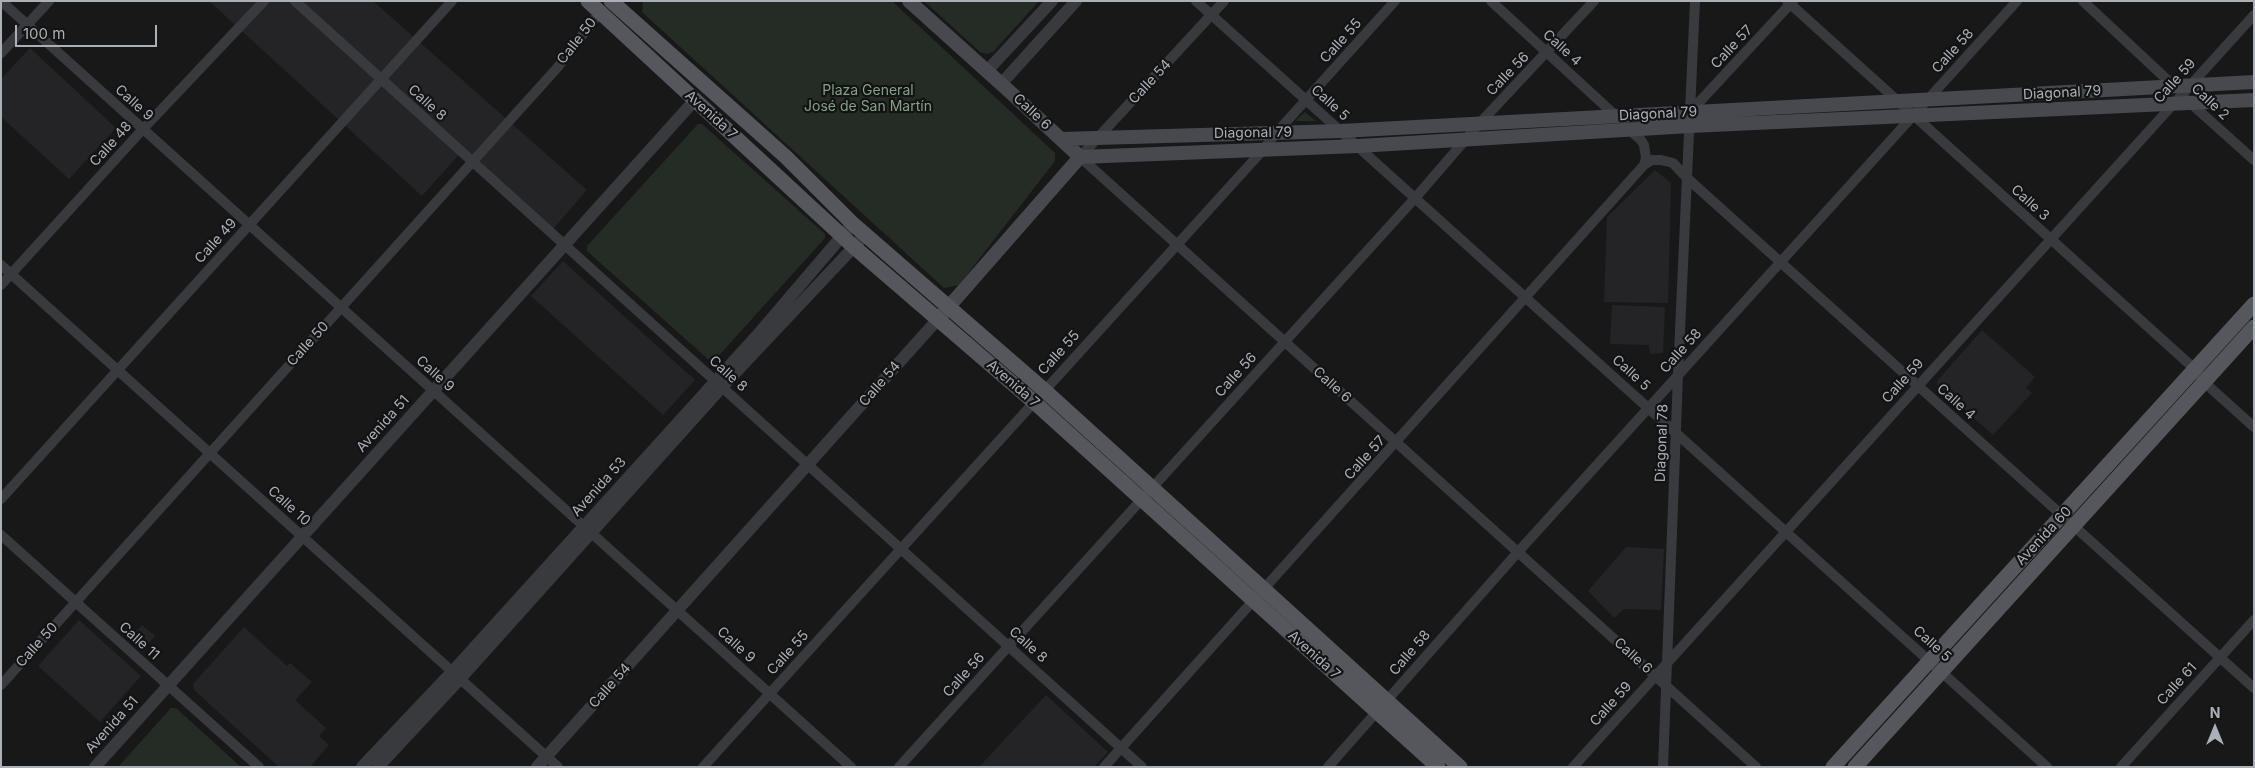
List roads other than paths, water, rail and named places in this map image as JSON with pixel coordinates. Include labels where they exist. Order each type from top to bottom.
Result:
[{"type":"main road","name":"Avenida 7","points":[[588,1],[854,247],[1034,402],[1147,494],[1260,596],[1377,712],[1438,767]]},
{"type":"main road","name":"Avenida 7","points":[[612,1],[786,157],[853,224],[1044,390],[1147,494]]},
{"type":"main road","name":"Calle 50","points":[[600,12],[612,1]]},
{"type":"main road","name":"Calle 6","points":[[909,1],[1080,157]]},
{"type":"main road","name":"Diagonal 79","points":[[1061,139],[1341,131],[1616,116],[1690,119],[1912,116],[2182,95],[2254,82]]},
{"type":"main road","name":"Diagonal 79","points":[[1080,157],[1358,146],[1629,130],[1690,119],[1899,102],[2182,95],[2254,100]]},
{"type":"main road","name":"Calle 54","points":[[938,319],[1080,157]]},
{"type":"main road","name":"Avenida 60","points":[[1833,767],[2254,304]]},
{"type":"main road","name":"Avenida 60","points":[[1856,767],[2254,327]]},
{"type":"main road","name":"Avenida 7","points":[[1260,596],[1387,700],[1460,767]]},
{"type":"street","name":"Calle 9","points":[[1,1],[851,767]]},
{"type":"street","points":[[1,53],[49,1]]},
{"type":"street","name":"Calle 48","points":[[1,285],[143,129],[264,1]]},
{"type":"street","name":"Calle 8","points":[[295,1],[1142,767]]},
{"type":"street","name":"Calle 49","points":[[1,499],[452,1]]},
{"type":"street","points":[[987,71],[1052,1]]},
{"type":"street","points":[[1001,84],[1076,1]]},
{"type":"street","name":"Calle 5","points":[[1196,1],[1416,197],[2047,767]]},
{"type":"street","name":"Calle 54","points":[[1080,157],[1224,1]]},
{"type":"street","name":"Calle 55","points":[[703,767],[1263,150],[1395,1]]},
{"type":"street","name":"Calle 4","points":[[1490,1],[1616,116]]},
{"type":"street","name":"Calle 56","points":[[899,767],[1416,197],[1479,124],[1594,1]]},
{"type":"street","name":"Diagonal 78","points":[[1663,767],[1695,1]]},
{"type":"street","name":"Calle 58","points":[[1328,767],[1518,552],[2017,1]]},
{"type":"street","name":"Calle 2","points":[[2083,1],[2254,160]]},
{"type":"street","name":"Calle 57","points":[[1690,119],[1790,2]]},
{"type":"street","name":"Calle 3","points":[[1790,2],[1912,116],[2195,369],[2204,382],[2254,427]]},
{"type":"street","name":"Calle 50","points":[[1,685],[557,68],[600,12]]},
{"type":"street","name":"Calle 59","points":[[1573,767],[2254,15]]},
{"type":"street","name":"Avenida 51","points":[[94,767],[694,101]]},
{"type":"street","points":[[1629,130],[1644,145],[1646,158],[1644,165]]},
{"type":"street","name":"Calle 6","points":[[1080,157],[1756,767]]},
{"type":"street","name":"Calle 4","points":[[1644,165],[1652,160],[1673,163],[1687,178],[2254,688]]},
{"type":"street","name":"Calle 57","points":[[1104,767],[1260,596],[1644,165]]},
{"type":"street","name":"Avenida 53","points":[[378,767],[456,675],[718,384],[853,224]]},
{"type":"street","name":"Avenida 53","points":[[718,384],[866,234]]},
{"type":"street","name":"Calle 10","points":[[1,265],[558,767]]},
{"type":"street","name":"Calle 54","points":[[537,767],[809,466],[938,319]]},
{"type":"street","name":"Calle 11","points":[[1,535],[259,767]]},
{"type":"street","name":"Calle 61","points":[[2121,767],[2254,620]]},
{"type":"street","name":"Avenida 53","points":[[362,767],[456,675]]},
{"type":"park label","name":"Plaza General José de San Martín","points":[[868,99]]}]
